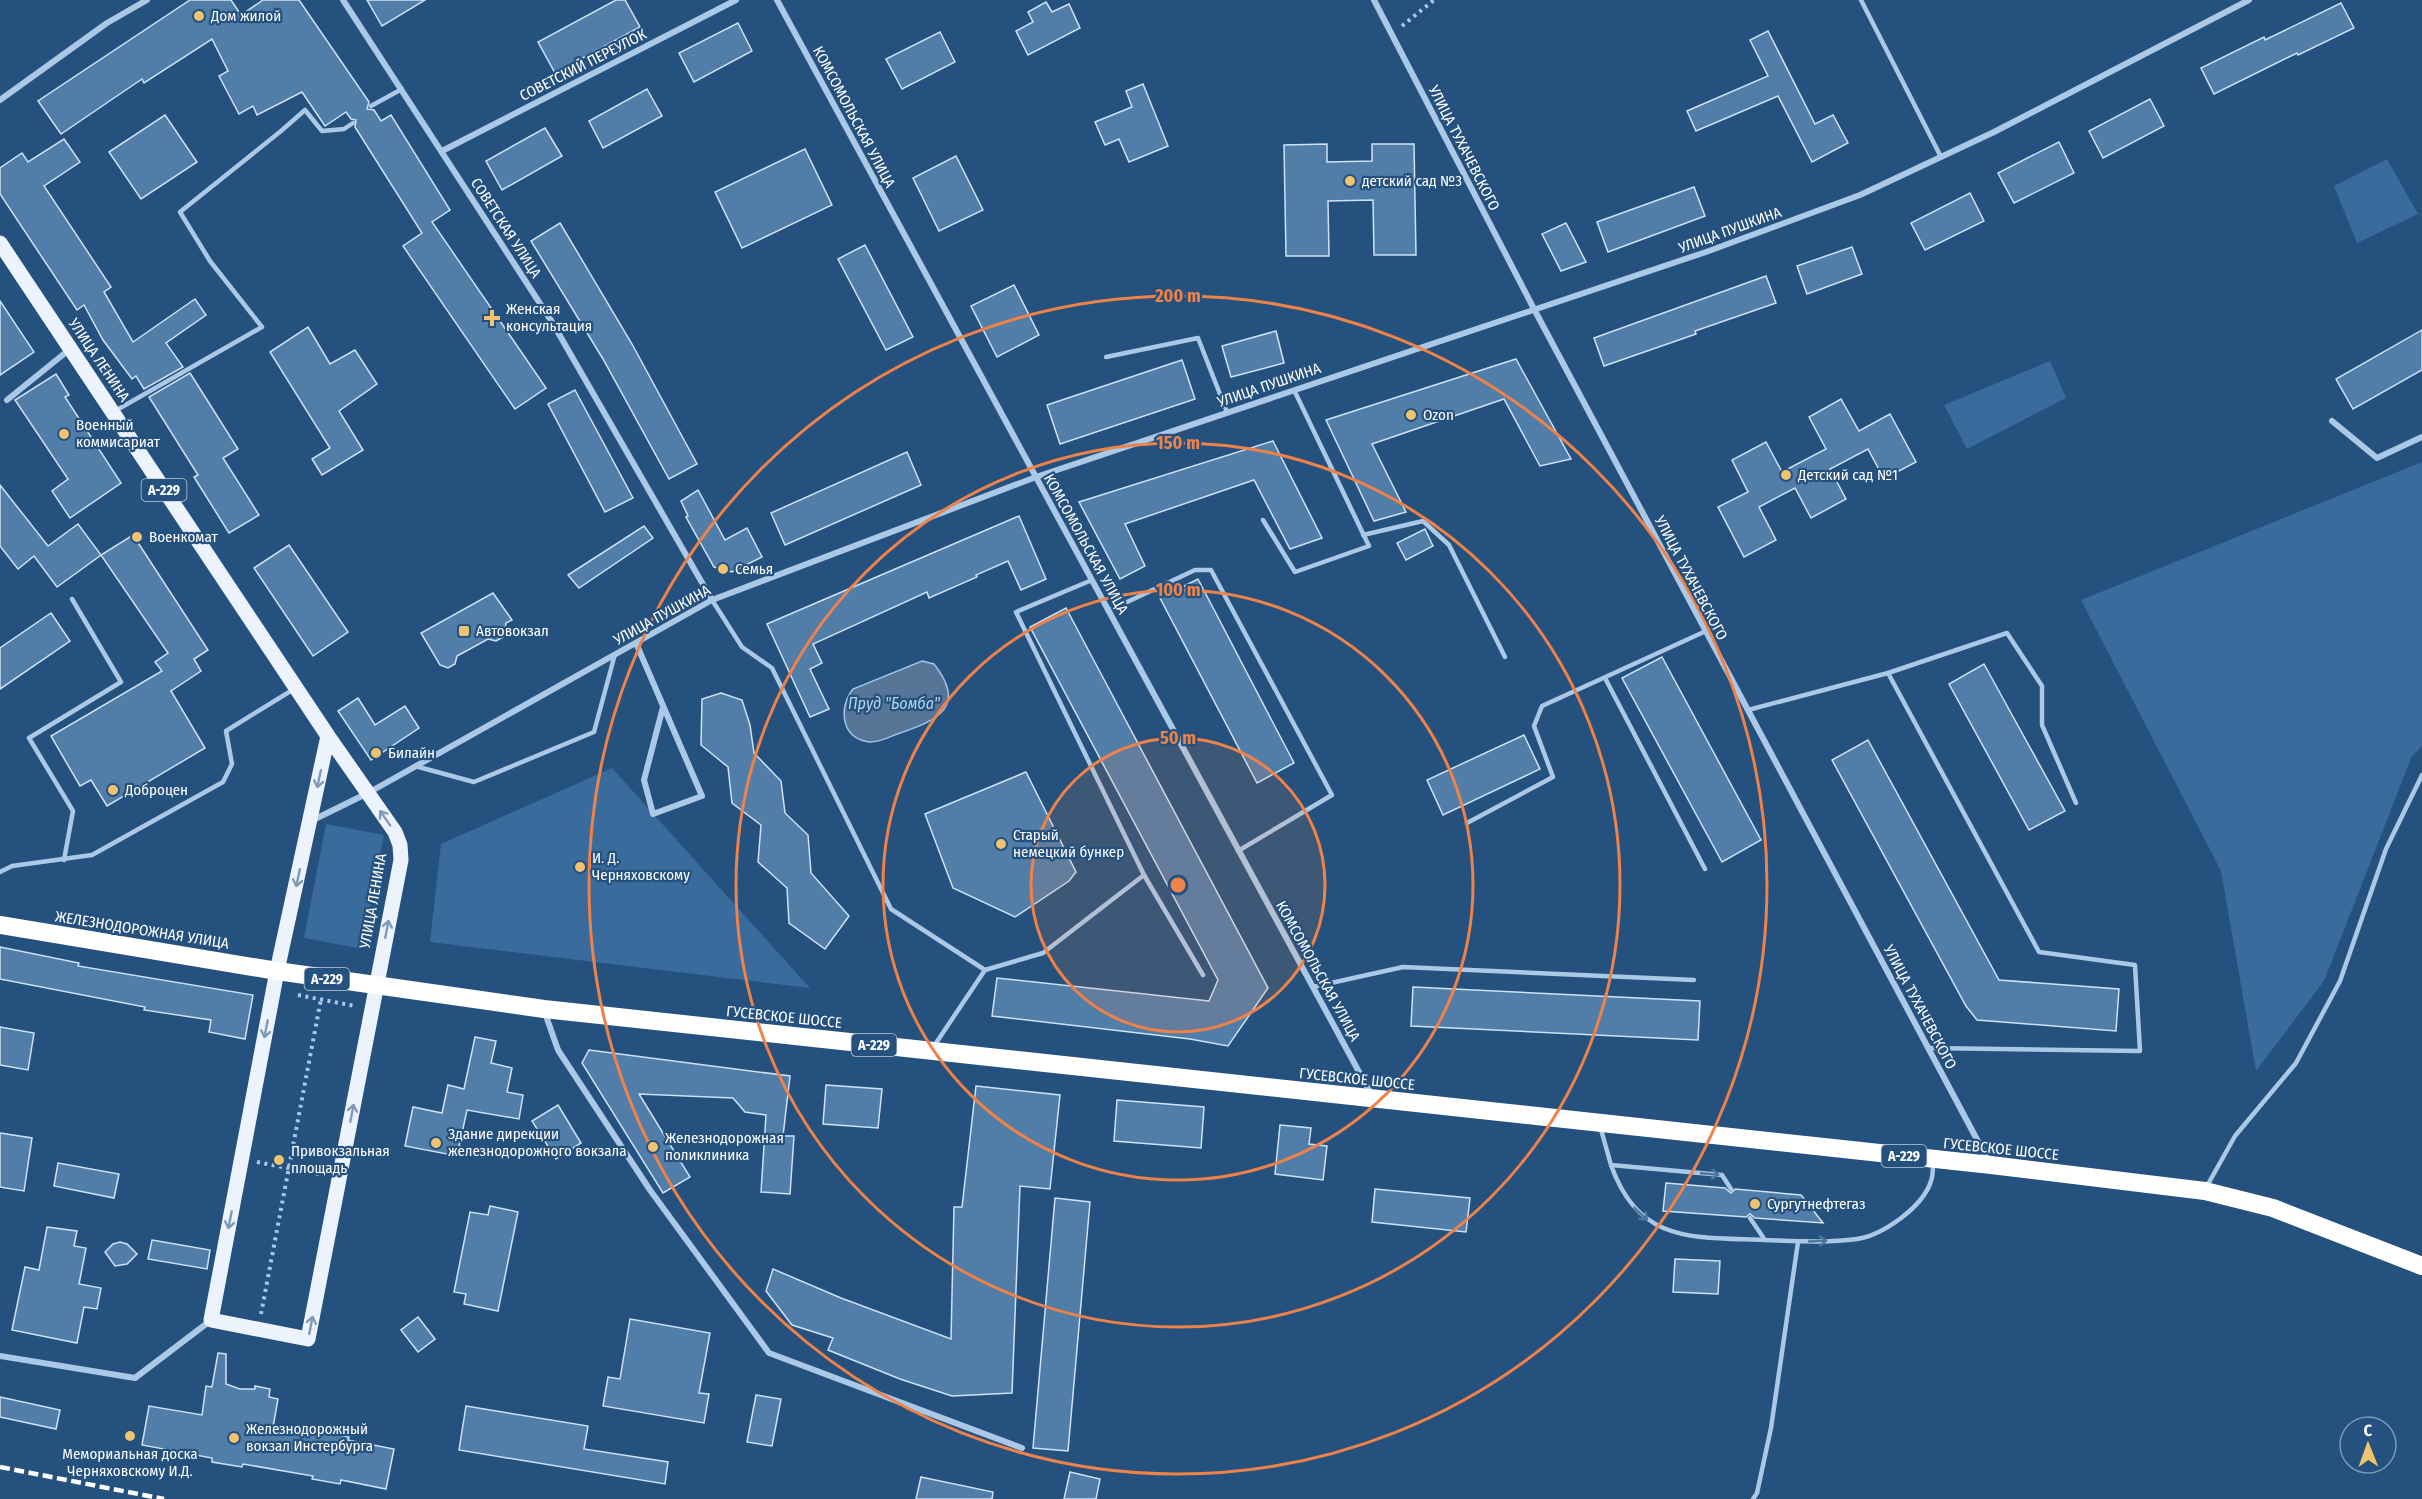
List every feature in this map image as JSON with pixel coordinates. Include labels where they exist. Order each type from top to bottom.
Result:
[{"type":"highway","name":"ЖЕЛЕЗНОДОРОЖНАЯ УЛИЦА","points":[[0,925],[277,971]]},
{"type":"highway","name":"ГУСЕВСКОЕ ШОССЕ","points":[[277,971],[544,1009],[2205,1191],[2273,1208],[2422,1266]]},
{"type":"main road","name":"УЛИЦА ЛЕНИНА","points":[[0,243],[328,736],[395,832],[400,845],[401,860],[309,1339],[258,1329]]},
{"type":"main road","points":[[258,1329],[211,1320],[277,971],[328,736]]},
{"type":"street","points":[[0,100],[107,23],[147,0]]},
{"type":"street","name":"СОВЕТСКАЯ УЛИЦА","points":[[344,0],[552,322],[712,600]]},
{"type":"street","name":"СОВЕТСКИЙ ПЕРЕУЛОК","points":[[442,151],[736,0]]},
{"type":"street","name":"КОМСОМОЛЬСКАЯ УЛИЦА","points":[[777,0],[1374,1099]]},
{"type":"street","name":"УЛИЦА ТУХАЧЕВСКОГО","points":[[1374,0],[1534,309],[1991,1166]]},
{"type":"street","name":"УЛИЦА ПУШКИНА","points":[[310,821],[368,793],[712,600],[1036,477],[1706,252],[1860,195],[1994,132],[2249,0]]},
{"type":"street","points":[[7,400],[70,348]]},
{"type":"street","points":[[2332,421],[2377,458],[2422,437]]},
{"type":"street","points":[[636,643],[702,796],[653,814],[644,780],[663,706]]},
{"type":"street","points":[[544,1009],[558,1050],[643,1180],[769,1353],[1022,1448]]},
{"type":"street","points":[[0,1356],[135,1378],[211,1320]]},
{"type":"lane","points":[[1861,0],[1941,157]]},
{"type":"lane","points":[[371,106],[402,89]]},
{"type":"lane","points":[[112,412],[262,327],[210,261],[180,212],[281,132],[305,110],[322,131],[344,129],[353,123]]},
{"type":"lane","points":[[1106,357],[1198,339],[1227,412]]},
{"type":"lane","points":[[1263,520],[1295,572],[1369,546],[1294,390]]},
{"type":"lane","points":[[1363,535],[1423,521],[1449,545],[1505,657]]},
{"type":"lane","points":[[1108,611],[1195,570],[1211,570],[1332,795],[1238,851]]},
{"type":"lane","points":[[1092,580],[1016,612],[1144,875],[1203,975]]},
{"type":"lane","points":[[64,860],[74,811],[29,738],[121,682],[72,599]]},
{"type":"lane","points":[[712,600],[742,647],[772,668],[891,909],[985,970]]},
{"type":"lane","points":[[1467,823],[1553,777],[1534,726],[1542,706],[1706,631]]},
{"type":"lane","points":[[1748,710],[1887,673],[2007,633],[2042,686],[2042,725],[2076,803]]},
{"type":"lane","points":[[415,766],[474,782],[594,732],[615,654]]},
{"type":"lane","points":[[1887,673],[2039,952],[2135,965],[2140,1051],[1928,1048]]},
{"type":"lane","points":[[1605,678],[1705,869]]},
{"type":"lane","points":[[0,872],[12,866],[93,855],[223,782],[232,764],[226,731],[296,688]]},
{"type":"lane","points":[[2205,1191],[2235,1136],[2296,1063],[2340,981],[2386,849],[2422,775]]},
{"type":"lane","points":[[930,1050],[985,970],[1043,953],[1144,875]]},
{"type":"lane","points":[[1313,987],[1403,968],[1694,980]]},
{"type":"lane","points":[[1600,1123],[1618,1184],[1635,1208],[1654,1225],[1681,1235],[1798,1242],[1859,1239],[1896,1223],[1921,1199],[1931,1182],[1934,1160]]},
{"type":"lane","points":[[1611,1165],[1722,1175],[1731,1189]]},
{"type":"lane","points":[[1750,1218],[1765,1240]]},
{"type":"lane","points":[[1753,1499],[1757,1493],[1771,1428],[1798,1242]]},
{"type":"path","points":[[1392,34],[1434,0]]},
{"type":"path","points":[[274,990],[372,1009]]},
{"type":"path","points":[[258,1329],[321,999]]},
{"type":"path","points":[[242,1159],[339,1178]]},
{"type":"shaded area","points":[[2387,159],[2418,214],[2357,243],[2334,186]]},
{"type":"shaded area","points":[[2050,361],[2066,398],[1967,449],[1944,405]]},
{"type":"shaded area","points":[[2422,462],[2422,746],[2412,756],[2324,981],[2256,1071],[2221,871],[2081,600]]},
{"type":"shaded area","points":[[612,768],[810,988],[430,942],[441,844]]},
{"type":"shaded area","points":[[326,824],[384,835],[363,949],[304,938]]},
{"type":"water","name":"Пруд \"Бомба\"","points":[[922,661],[934,664],[944,678],[948,691],[948,701],[937,717],[914,728],[873,742],[853,735],[845,721],[844,713],[848,697],[853,689]]},
{"type":"building","points":[[190,0],[231,0],[241,15],[263,0],[299,0],[369,102],[367,109],[374,110],[381,121],[391,115],[450,210],[432,222],[546,388],[515,409],[403,246],[422,233],[355,127],[356,120],[351,119],[346,112],[325,126],[302,92],[257,115],[253,106],[239,114],[219,76],[228,71],[212,39],[144,83],[142,79],[61,134],[38,101]]},
{"type":"building","points":[[367,0],[425,0],[382,26]]},
{"type":"building","points":[[616,0],[625,0],[640,27],[555,73],[538,42]]},
{"type":"building","points":[[1046,2],[1052,12],[1069,4],[1080,28],[1028,55],[1016,31],[1033,22],[1028,12]]},
{"type":"building","points":[[2341,3],[2354,28],[2214,94],[2201,68]]},
{"type":"building","points":[[738,23],[752,51],[694,82],[679,53]]},
{"type":"building","points":[[1768,31],[1815,124],[1833,115],[1848,143],[1812,162],[1778,96],[1696,131],[1687,111],[1768,76],[1750,40]]},
{"type":"building","points":[[940,32],[955,62],[902,89],[886,59]]},
{"type":"building","points":[[1143,84],[1168,146],[1129,162],[1119,139],[1105,145],[1095,122],[1132,107],[1126,91]]},
{"type":"building","points":[[647,89],[662,116],[603,148],[589,121]]},
{"type":"building","points":[[2150,99],[2164,126],[2103,158],[2089,131]]},
{"type":"building","points":[[165,115],[197,162],[141,199],[109,152]]},
{"type":"building","points":[[545,128],[562,156],[502,190],[486,161]]},
{"type":"building","points":[[64,139],[80,162],[44,186],[111,287],[104,292],[133,342],[195,299],[206,315],[166,343],[183,367],[144,389],[136,376],[132,379],[103,340],[84,305],[77,310],[0,194],[0,168],[22,153],[28,162]]},
{"type":"building","points":[[2059,142],[2074,173],[2014,203],[1998,173]]},
{"type":"building","name":"детский сад №3","points":[[1327,144],[1327,162],[1372,161],[1372,144],[1414,144],[1416,255],[1374,255],[1373,200],[1328,201],[1329,256],[1286,256],[1284,145]]},
{"type":"building","points":[[805,149],[832,205],[742,248],[715,192]]},
{"type":"building","points":[[956,156],[983,210],[939,231],[913,178]]},
{"type":"building","points":[[1694,187],[1705,216],[1608,252],[1597,222]]},
{"type":"building","points":[[1970,193],[1984,221],[1925,250],[1911,223]]},
{"type":"building","points":[[560,223],[632,344],[697,464],[669,479],[603,359],[531,241]]},
{"type":"building","points":[[1566,223],[1586,262],[1561,271],[1542,234]]},
{"type":"building","points":[[865,245],[913,337],[886,350],[838,259]]},
{"type":"building","points":[[1852,247],[1862,274],[1807,294],[1797,266]]},
{"type":"building","points":[[1766,276],[1776,303],[1604,366],[1594,338]]},
{"type":"building","points":[[1014,285],[1039,335],[997,357],[971,306]]},
{"type":"building","points":[[0,301],[34,352],[0,375]]},
{"type":"building","points":[[308,327],[330,364],[355,350],[377,384],[339,411],[363,450],[322,475],[312,459],[330,448],[270,352]]},
{"type":"building","points":[[2422,330],[2422,370],[2353,409],[2336,379]]},
{"type":"building","points":[[1276,331],[1284,363],[1231,377],[1222,346]]},
{"type":"building","points":[[1516,359],[1571,459],[1540,466],[1504,399],[1372,444],[1406,512],[1374,521],[1326,420]]},
{"type":"building","points":[[1182,360],[1195,399],[1060,444],[1047,405]]},
{"type":"building","points":[[190,373],[238,449],[223,458],[259,515],[229,533],[194,477],[198,475],[149,397]]},
{"type":"building","points":[[56,374],[69,395],[65,397],[121,483],[70,518],[52,491],[68,479],[15,400]]},
{"type":"building","points":[[575,390],[633,498],[605,512],[548,404]]},
{"type":"building","name":"Детский сад №1","points":[[1841,399],[1859,431],[1890,414],[1916,462],[1884,479],[1868,449],[1830,469],[1846,499],[1811,518],[1795,488],[1759,507],[1776,540],[1744,557],[1718,507],[1748,492],[1732,460],[1766,442],[1782,472],[1826,449],[1809,417]]},
{"type":"building","points":[[1273,441],[1322,538],[1290,549],[1254,480],[1125,524],[1145,566],[1120,579],[1079,502]]},
{"type":"building","points":[[907,452],[921,485],[785,545],[771,513]]},
{"type":"building","points":[[0,485],[48,546],[78,524],[101,555],[57,587],[34,556],[18,569],[0,546]]},
{"type":"building","points":[[698,490],[725,540],[747,528],[762,557],[732,572],[714,567],[686,517],[688,516],[681,501]]},
{"type":"building","points":[[1019,516],[1046,579],[1021,590],[1008,561],[929,598],[927,592],[813,644],[822,663],[810,669],[829,709],[810,717],[767,624]]},
{"type":"building","points":[[644,526],[653,538],[579,588],[568,575]]},
{"type":"building","points":[[1425,529],[1433,546],[1406,560],[1397,543]]},
{"type":"building","points":[[133,535],[208,650],[194,659],[201,671],[171,691],[205,748],[107,806],[91,780],[80,786],[51,736],[162,671],[155,662],[168,653],[101,555]]},
{"type":"building","points":[[289,545],[348,632],[313,656],[254,568]]},
{"type":"building","points":[[1198,579],[1294,763],[1257,783],[1160,598]]},
{"type":"building","name":"Автовокзал","points":[[493,593],[512,620],[506,623],[503,637],[496,641],[488,639],[457,656],[455,664],[448,668],[440,665],[421,633]]},
{"type":"building","points":[[1066,608],[1268,988],[1228,1046],[1190,1039],[992,1016],[997,978],[1209,1001],[1218,980],[1030,627]]},
{"type":"building","points":[[51,613],[70,641],[0,689],[0,648]]},
{"type":"building","points":[[1662,657],[1761,840],[1722,862],[1622,678]]},
{"type":"building","points":[[1984,664],[2065,811],[2029,830],[1949,684]]},
{"type":"building","points":[[721,693],[742,700],[750,725],[754,753],[781,781],[785,813],[808,835],[811,873],[849,916],[825,949],[789,923],[787,888],[758,862],[761,825],[732,803],[728,767],[701,745],[702,699]]},
{"type":"building","points":[[358,698],[375,725],[405,706],[419,728],[371,760],[338,711]]},
{"type":"building","points":[[1524,735],[1540,769],[1443,815],[1427,780]]},
{"type":"building","points":[[1868,740],[1999,980],[2119,989],[2116,1031],[1977,1020],[1966,1006],[1832,760]]},
{"type":"building","points":[[1026,772],[1076,872],[1069,881],[1015,917],[953,888],[925,814]]},
{"type":"building","points":[[0,947],[79,963],[78,966],[253,995],[245,1039],[209,1032],[211,1020],[144,1010],[145,1007],[0,979]]},
{"type":"building","points":[[1413,987],[1700,1001],[1698,1040],[1411,1026]]},
{"type":"building","points":[[0,1027],[34,1033],[28,1070],[0,1065]]},
{"type":"building","points":[[475,1037],[496,1041],[491,1063],[512,1068],[507,1092],[523,1095],[519,1119],[467,1110],[457,1156],[405,1146],[413,1107],[442,1113],[448,1085],[464,1089]]},
{"type":"building","name":"Железнодорожная поликлиника","points":[[589,1050],[790,1076],[783,1136],[794,1136],[790,1194],[761,1192],[766,1115],[745,1112],[733,1098],[639,1094],[690,1177],[663,1193],[582,1063]]},
{"type":"building","points":[[826,1085],[882,1089],[878,1128],[823,1124]]},
{"type":"building","points":[[976,1086],[1060,1095],[1050,1189],[1020,1186],[1012,1393],[952,1396],[900,1379],[828,1350],[833,1338],[792,1325],[766,1291],[773,1269],[841,1298],[951,1339],[954,1207],[962,1207]]},
{"type":"building","points":[[1117,1100],[1204,1107],[1201,1148],[1114,1141]]},
{"type":"building","points":[[558,1105],[581,1143],[556,1159],[532,1121]]},
{"type":"building","points":[[1280,1125],[1311,1128],[1309,1144],[1327,1146],[1323,1180],[1275,1174]]},
{"type":"building","points":[[0,1133],[32,1138],[24,1191],[0,1187]]},
{"type":"building","points":[[58,1163],[119,1174],[114,1198],[54,1186]]},
{"type":"building","points":[[1666,1183],[1725,1188],[1731,1193],[1735,1189],[1801,1195],[1823,1223],[1755,1218],[1750,1214],[1746,1217],[1663,1211]]},
{"type":"building","points":[[1375,1189],[1470,1198],[1466,1232],[1372,1222]]},
{"type":"building","points":[[1055,1198],[1090,1202],[1068,1451],[1033,1448]]},
{"type":"building","points":[[490,1206],[518,1212],[498,1311],[464,1304],[466,1294],[454,1292],[470,1212],[488,1215]]},
{"type":"building","points":[[47,1227],[77,1231],[74,1246],[86,1248],[79,1284],[101,1288],[97,1309],[84,1307],[77,1343],[12,1330],[25,1267],[39,1270]]},
{"type":"building","points":[[152,1240],[210,1250],[207,1269],[148,1259]]},
{"type":"building","points":[[120,1242],[127,1244],[137,1254],[127,1264],[115,1266],[105,1252],[113,1244]]},
{"type":"building","points":[[1675,1259],[1720,1261],[1718,1294],[1673,1292]]},
{"type":"building","points":[[418,1317],[435,1339],[418,1352],[401,1330]]},
{"type":"building","points":[[630,1319],[710,1333],[699,1393],[709,1394],[704,1423],[603,1406],[608,1377],[620,1379]]},
{"type":"building","points":[[218,1353],[226,1354],[226,1384],[240,1389],[255,1389],[255,1386],[270,1389],[269,1397],[278,1399],[273,1427],[321,1435],[321,1431],[349,1437],[348,1440],[394,1449],[386,1489],[341,1480],[340,1484],[312,1479],[313,1476],[243,1464],[242,1467],[212,1462],[212,1458],[142,1445],[149,1406],[202,1415],[206,1386],[212,1387]]},
{"type":"building","points":[[756,1395],[781,1399],[772,1446],[747,1442]]},
{"type":"building","points":[[0,1397],[60,1410],[56,1429],[0,1417]]},
{"type":"building","points":[[466,1406],[588,1426],[584,1449],[668,1462],[665,1484],[459,1450]]},
{"type":"building","points":[[1070,1472],[1100,1479],[1096,1499],[1064,1499]]},
{"type":"building","points":[[921,1477],[993,1492],[992,1499],[916,1499]]},
{"type":"railway","points":[[0,1467],[164,1499]]},
{"type":"place","name":"Дом жилой","points":[[199,16]]},
{"type":"place","name":"детский сад №3","points":[[1350,181]]},
{"type":"place","name":"Женская консультация","points":[[492,318]]},
{"type":"place","name":"Ozon","points":[[1411,415]]},
{"type":"place","name":"Военный коммисариат","points":[[64,434]]},
{"type":"place","name":"Детский сад №1","points":[[1786,475]]},
{"type":"place","name":"Военкомат","points":[[137,537]]},
{"type":"place","name":"Семья","points":[[723,569]]},
{"type":"place","name":"Автовокзал","points":[[464,631]]},
{"type":"place","name":"Билайн","points":[[376,753]]},
{"type":"place","name":"Доброцен","points":[[113,790]]},
{"type":"place","name":"Старый немецкий бункер","points":[[1001,844]]},
{"type":"place","name":"И. Д. Черняховскому","points":[[580,867]]},
{"type":"place","name":"Здание дирекции железнодорожного вокзала","points":[[436,1143]]},
{"type":"place","name":"Железнодорожная поликлиника","points":[[653,1147]]},
{"type":"place","name":"Привокзальная площадь","points":[[279,1160]]},
{"type":"place","name":"Сургутнефтегаз","points":[[1755,1204]]},
{"type":"place","name":"Мемориальная доска Черняховскому И.Д.","points":[[130,1436]]},
{"type":"place","name":"Железнодорожный вокзал Инстербурга","points":[[234,1438]]}]
